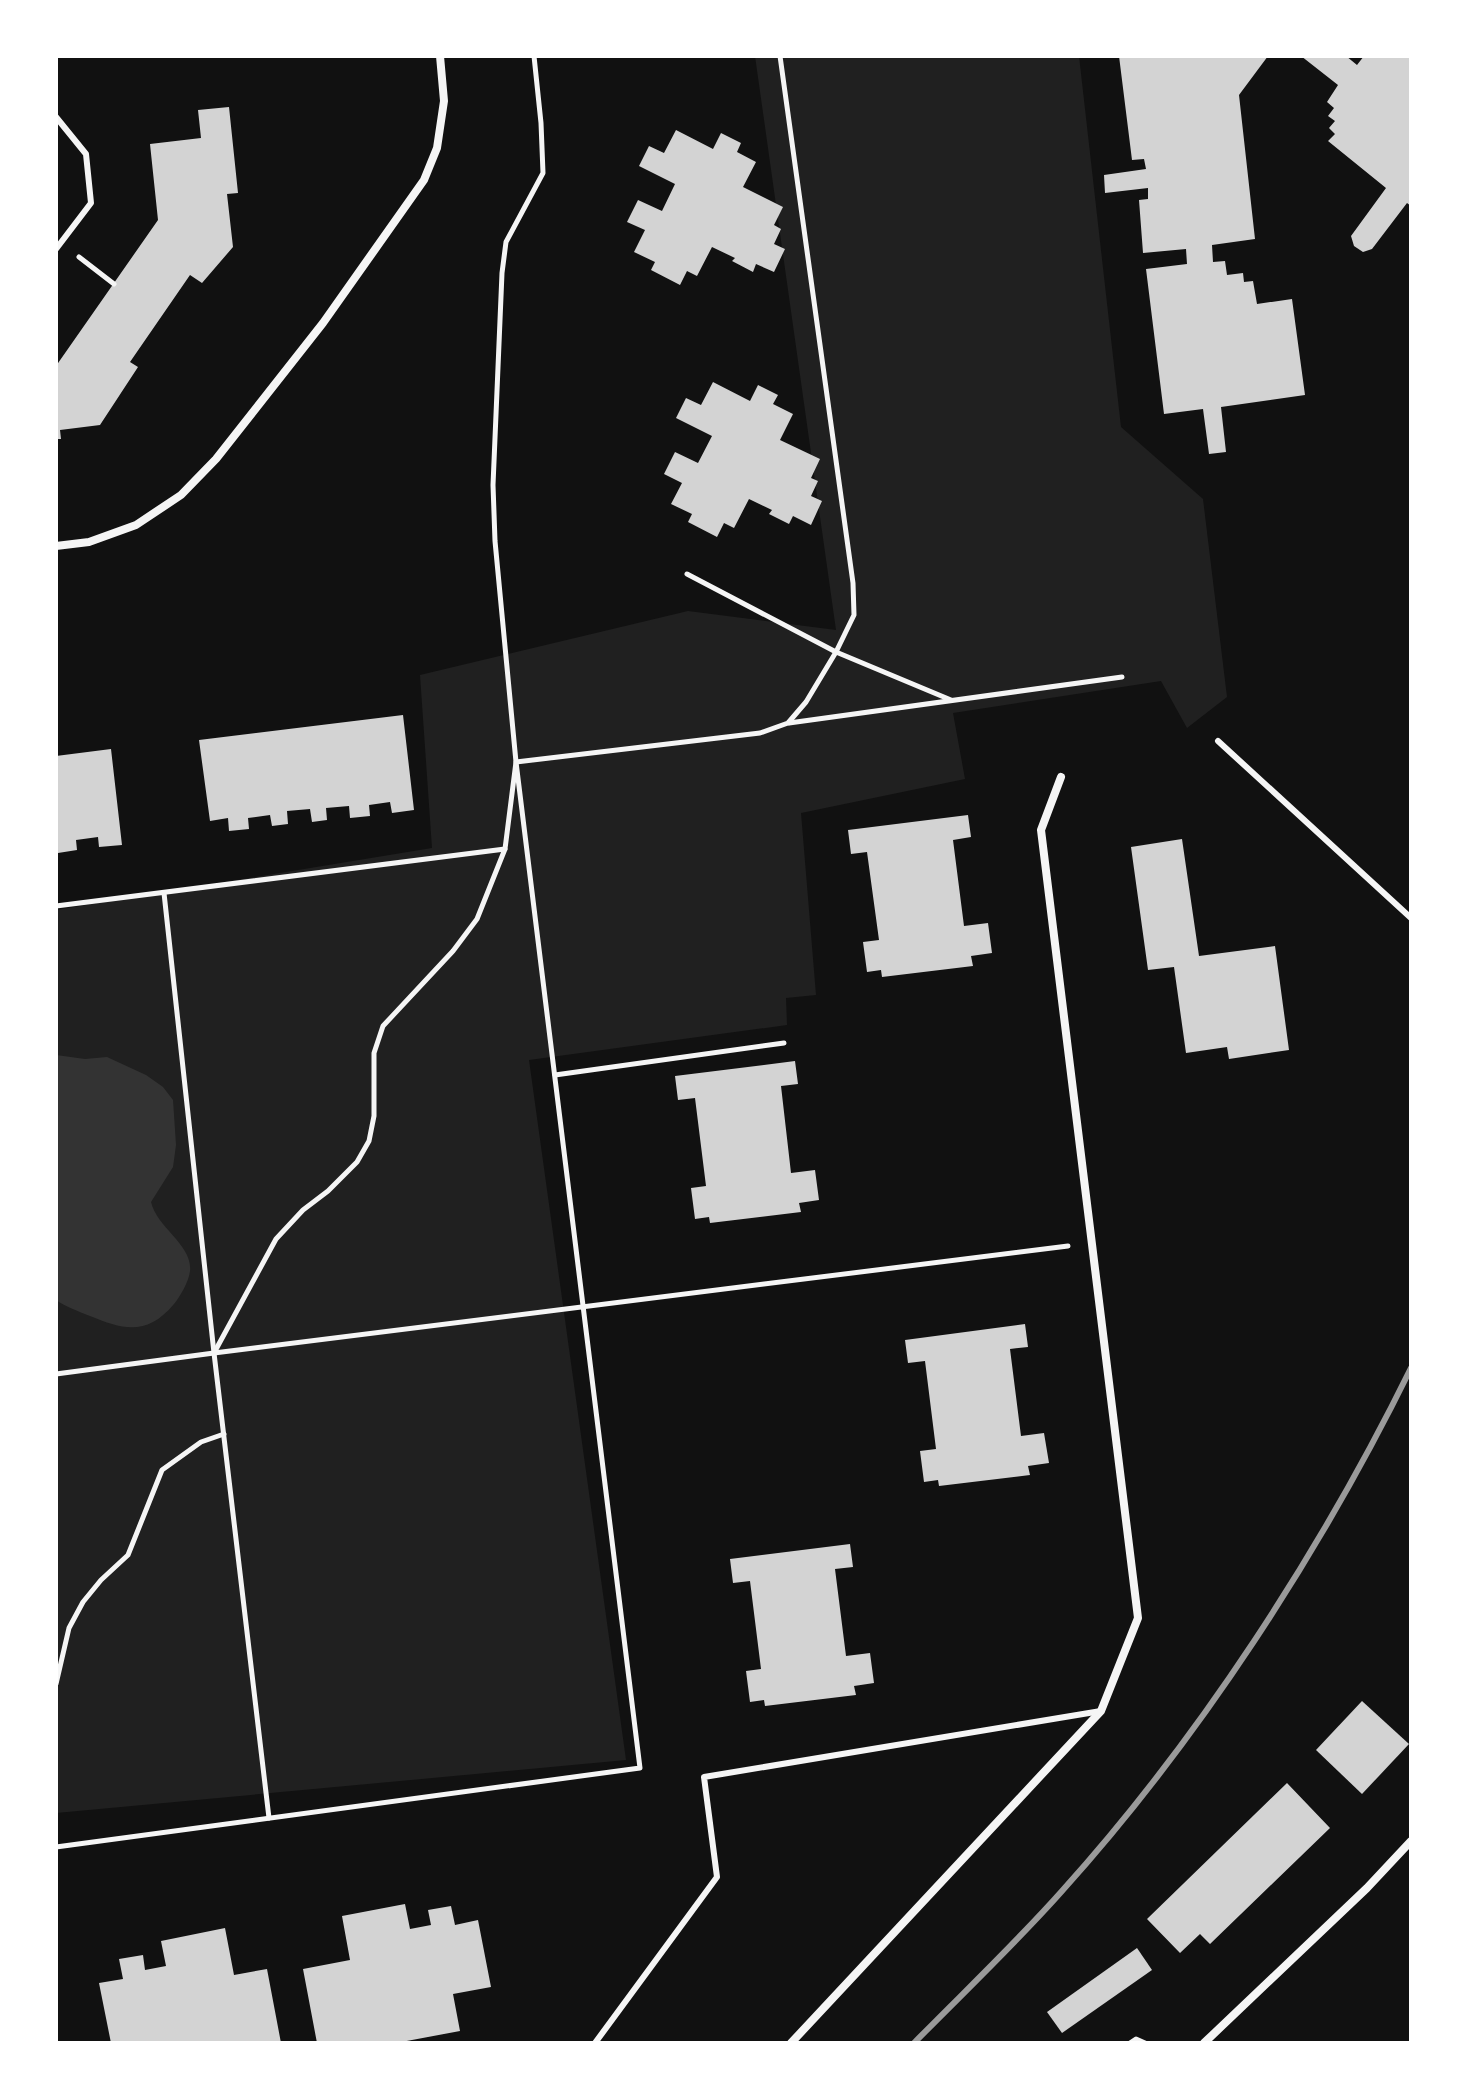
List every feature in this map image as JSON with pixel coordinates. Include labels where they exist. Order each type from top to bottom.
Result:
[{"type":"street","points":[[56,546],[89,542],[136,525],[181,495],[216,459],[313,336],[424,180],[437,148],[444,101],[440,56]]},
{"type":"street","points":[[791,2043],[1101,1711],[1138,1618],[1041,830],[1061,777]]},
{"type":"street","points":[[1204,2043],[1367,1888],[1411,1841]]},
{"type":"lane","points":[[56,117],[86,154],[91,203],[58,246]]},
{"type":"lane","points":[[1218,741],[1411,918]]},
{"type":"lane","points":[[595,2043],[717,1877],[704,1777],[1101,1711]]},
{"type":"path","points":[[56,1847],[640,1768],[516,762],[495,541],[493,485],[506,242],[543,173],[534,56]]},
{"type":"path","points":[[780,56],[853,583],[854,615],[806,702],[788,723]]},
{"type":"path","points":[[58,246],[114,284]]},
{"type":"path","points":[[687,574],[836,652],[952,700]]},
{"type":"path","points":[[516,762],[760,733],[788,723],[1122,677]]},
{"type":"path","points":[[214,1353],[276,1239],[303,1210],[328,1191],[357,1162],[369,1141],[374,1116],[374,1053],[383,1026],[453,951],[477,919],[505,849],[516,762]]},
{"type":"path","points":[[56,906],[505,849]]},
{"type":"path","points":[[164,893],[269,1818]]},
{"type":"path","points":[[555,1075],[784,1043]]},
{"type":"path","points":[[56,1374],[1092,1243]]},
{"type":"path","points":[[56,1684],[69,1628],[83,1602],[128,1555],[162,1470],[201,1442],[224,1434]]},
{"type":"path","points":[[1130,2043],[1136,2039],[1145,2043]]},
{"type":"shaded area","points":[[755,56],[1079,56],[1121,427],[1203,499],[1227,697],[1187,728],[1161,681],[953,713],[965,779],[801,813],[816,995],[786,998],[787,1025],[529,1060],[626,1760],[56,1813],[56,910],[432,848],[420,675],[688,611],[836,630]]},
{"type":"shaded area","points":[[56,1055],[85,1059],[107,1057],[146,1075],[163,1087],[173,1100],[176,1145],[173,1167],[151,1202],[160,1220],[186,1253],[190,1271],[184,1289],[174,1304],[145,1326],[114,1325],[56,1300]]},
{"type":"building","points":[[1119,56],[1268,56],[1239,95],[1255,239],[1212,245],[1213,262],[1225,261],[1227,275],[1243,273],[1244,282],[1253,281],[1257,304],[1292,299],[1305,395],[1221,407],[1226,452],[1209,454],[1203,409],[1164,414],[1146,269],[1187,264],[1186,249],[1143,253],[1139,200],[1148,199],[1148,188],[1105,193],[1104,175],[1146,169],[1144,159],[1132,160]]},
{"type":"building","points":[[1301,56],[1346,56],[1357,65],[1364,56],[1411,56],[1411,206],[1407,203],[1372,249],[1363,252],[1354,246],[1351,236],[1386,188],[1328,141],[1335,134],[1329,128],[1335,121],[1328,116],[1334,108],[1327,102],[1338,85]]},
{"type":"building","points":[[229,107],[238,193],[227,194],[233,247],[202,283],[190,275],[130,362],[138,367],[100,425],[60,430],[61,439],[56,439],[56,366],[158,220],[150,144],[201,138],[198,110]]},
{"type":"building","points":[[676,130],[713,149],[721,133],[741,143],[737,152],[756,162],[743,187],[783,207],[774,225],[781,229],[774,244],[785,249],[774,272],[756,264],[753,272],[732,261],[735,258],[712,247],[697,276],[687,271],[680,285],[651,270],[655,262],[634,252],[645,230],[627,222],[638,200],[662,211],[675,184],[639,166],[649,146],[664,153]]},
{"type":"building","points":[[713,382],[750,401],[758,385],[778,395],[773,404],[793,414],[780,440],[820,459],[811,478],[818,481],[811,496],[822,501],[811,525],[793,516],[789,524],[769,514],[772,510],[749,499],[734,528],[724,523],[717,537],[688,522],[692,514],[671,504],[682,483],[664,474],[675,452],[698,463],[712,436],[676,418],[686,398],[701,405]]},
{"type":"building","points":[[403,715],[414,810],[392,813],[390,802],[369,805],[370,816],[350,818],[349,806],[326,808],[327,820],[312,822],[310,809],[287,811],[288,824],[272,826],[270,815],[248,818],[249,829],[229,831],[228,818],[210,821],[199,740]]},
{"type":"building","points":[[111,749],[122,845],[99,847],[98,837],[76,840],[77,850],[58,853],[56,756]]},
{"type":"building","points":[[968,815],[971,837],[953,840],[964,926],[988,923],[992,953],[971,956],[973,966],[882,977],[881,970],[867,972],[863,942],[879,940],[867,852],[851,854],[848,830]]},
{"type":"building","points":[[1182,839],[1199,956],[1275,946],[1289,1050],[1229,1059],[1227,1047],[1186,1053],[1174,967],[1148,970],[1131,847]]},
{"type":"building","points":[[795,1061],[798,1084],[781,1086],[791,1173],[815,1170],[819,1200],[799,1203],[801,1212],[710,1223],[709,1217],[695,1219],[691,1188],[706,1186],[695,1098],[678,1100],[675,1076]]},
{"type":"building","points":[[1025,1324],[1028,1347],[1010,1349],[1021,1436],[1044,1433],[1049,1463],[1028,1466],[1030,1475],[939,1486],[938,1480],[924,1482],[920,1451],[936,1449],[925,1361],[908,1363],[905,1340]]},
{"type":"building","points":[[850,1544],[853,1567],[835,1569],[846,1656],[870,1653],[874,1683],[854,1686],[856,1695],[765,1706],[764,1700],[750,1702],[746,1671],[761,1669],[750,1581],[733,1583],[730,1559]]},
{"type":"building","points":[[1362,1701],[1409,1744],[1362,1794],[1316,1750]]},
{"type":"building","points":[[1287,1783],[1330,1828],[1210,1944],[1200,1934],[1180,1953],[1147,1919]]},
{"type":"building","points":[[405,1904],[410,1929],[431,1925],[428,1910],[451,1906],[455,1925],[478,1920],[491,1987],[453,1994],[460,2031],[396,2043],[317,2043],[303,1969],[350,1960],[342,1916]]},
{"type":"building","points":[[225,1928],[234,1975],[267,1969],[281,2043],[111,2043],[99,1983],[123,1979],[119,1959],[143,1955],[145,1970],[166,1966],[161,1941]]},
{"type":"building","points":[[1137,1948],[1152,1970],[1062,2033],[1047,2012]]},
{"type":"railway","points":[[914,2043],[1062,1891],[1162,1771],[1209,1707],[1297,1574],[1338,1506],[1411,1368]]}]
